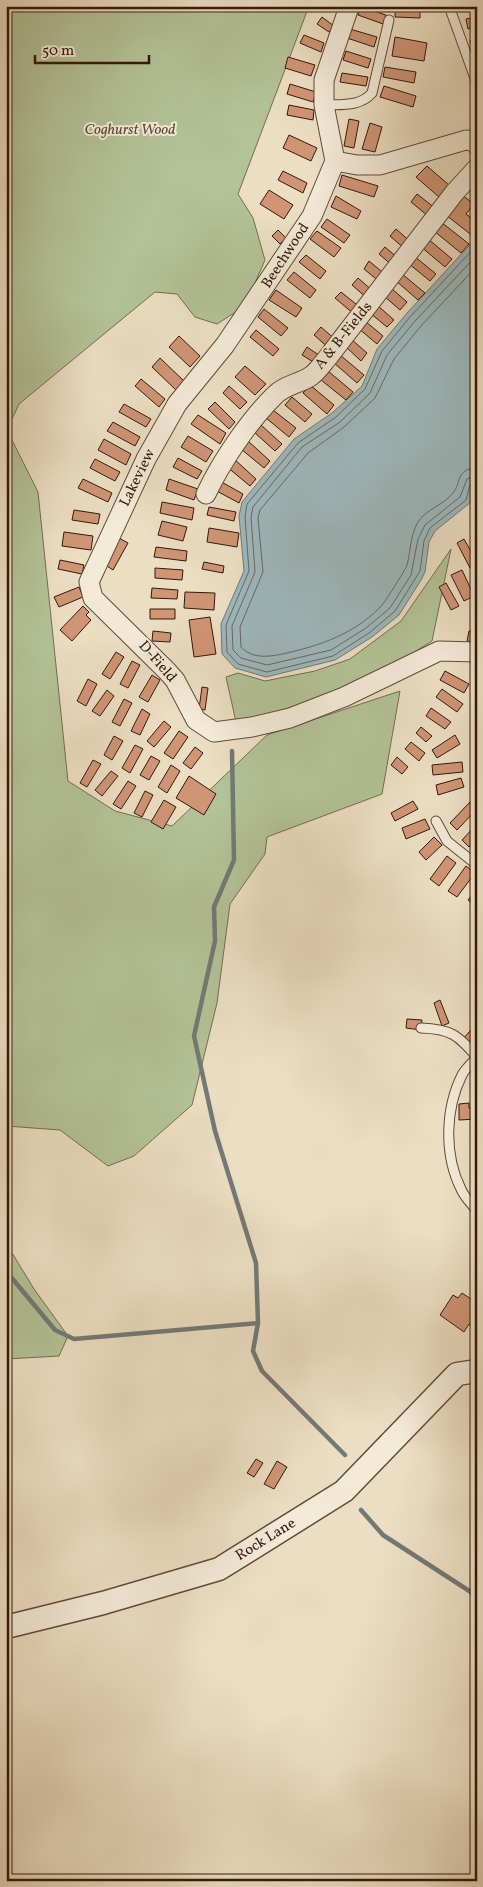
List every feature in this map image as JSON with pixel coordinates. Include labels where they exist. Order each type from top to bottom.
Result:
[{"type":"street","points":[[349,8],[324,80],[324,105],[334,161],[357,165],[380,165],[471,142]]},
{"type":"street","name":"Beechwood","points":[[225,345],[312,216],[334,161]]},
{"type":"street","name":"A & B-Fields","points":[[206,494],[222,464],[274,395],[289,384],[310,377],[329,356],[455,192],[477,168]]},
{"type":"street","name":"Lakeview","points":[[112,618],[93,598],[89,582],[146,459],[177,404],[225,345]]},
{"type":"street","name":"D-Field","points":[[112,618],[137,639],[175,680],[196,720],[214,732],[252,727],[290,718],[344,697],[439,651],[477,652]]},
{"type":"street","name":"Rock Lane","points":[[6,1627],[103,1603],[220,1569],[344,1491],[457,1374],[477,1371]]},
{"type":"lane","points":[[449,6],[477,84]]},
{"type":"lane","points":[[324,105],[356,103],[366,100],[372,93],[389,20]]},
{"type":"lane","points":[[436,821],[447,841],[477,865]]},
{"type":"lane","points":[[421,1028],[442,1028],[463,1041],[477,1057],[462,1074],[451,1106],[448,1132],[451,1160],[461,1190],[477,1211]]},
{"type":"green space","name":"Coghurst Wood","points":[[6,6],[309,6],[238,194],[253,218],[265,260],[245,306],[217,324],[195,317],[177,294],[155,292],[19,404],[7,430],[38,492],[68,781],[115,811],[172,826],[267,735],[400,691],[382,794],[267,837],[265,854],[230,904],[217,1003],[192,1105],[134,1156],[108,1166],[60,1130],[6,1126]]},
{"type":"green space","points":[[451,549],[432,641],[328,706],[236,722],[226,677],[238,673],[265,681],[315,671],[350,659],[401,621]]},
{"type":"green space","points":[[6,1243],[34,1289],[68,1336],[59,1356],[6,1359]]},
{"type":"water","points":[[477,237],[477,458],[476,481],[471,502],[435,531],[429,542],[425,572],[421,580],[399,615],[372,637],[335,660],[266,677],[235,668],[222,654],[221,624],[244,571],[239,516],[242,502],[294,439],[332,413],[362,386],[377,349],[407,313]]},
{"type":"building","points":[[329,6],[342,6],[336,12]]},
{"type":"building","points":[[458,6],[473,6],[460,11]]},
{"type":"building","points":[[361,7],[386,15],[383,24],[358,15]]},
{"type":"building","points":[[395,7],[420,8],[420,18],[395,17]]},
{"type":"building","points":[[322,17],[334,26],[329,32],[317,24]]},
{"type":"building","points":[[477,17],[477,26],[468,29],[466,19]]},
{"type":"building","points":[[350,29],[377,37],[374,47],[347,38]]},
{"type":"building","points":[[304,35],[324,43],[321,52],[300,43]]},
{"type":"building","points":[[395,37],[427,43],[424,61],[392,56]]},
{"type":"building","points":[[477,39],[477,50],[474,51],[470,41]]},
{"type":"building","points":[[346,51],[371,59],[368,68],[343,60]]},
{"type":"building","points":[[288,57],[315,65],[311,76],[285,68]]},
{"type":"building","points":[[385,67],[416,72],[414,83],[383,77]]},
{"type":"building","points":[[342,73],[368,77],[366,86],[340,82]]},
{"type":"building","points":[[290,84],[316,92],[313,102],[287,94]]},
{"type":"building","points":[[384,86],[416,96],[413,107],[380,97]]},
{"type":"building","points":[[289,105],[314,110],[313,120],[287,115]]},
{"type":"building","points":[[349,119],[359,121],[354,148],[344,146]]},
{"type":"building","points":[[370,123],[382,127],[375,152],[362,149]]},
{"type":"building","points":[[289,135],[317,148],[311,161],[283,148]]},
{"type":"building","points":[[427,166],[449,185],[439,197],[416,177]]},
{"type":"building","points":[[283,171],[307,183],[303,193],[278,180]]},
{"type":"building","points":[[342,175],[378,186],[374,197],[339,186]]},
{"type":"building","points":[[269,190],[293,205],[284,219],[260,204]]},
{"type":"building","points":[[417,194],[435,208],[428,216],[411,202]]},
{"type":"building","points":[[462,195],[474,204],[466,214],[477,222],[477,233],[474,237],[446,215]]},
{"type":"building","points":[[336,196],[361,211],[357,219],[331,207]]},
{"type":"building","points":[[327,219],[350,235],[344,243],[321,227]]},
{"type":"building","points":[[441,222],[469,244],[461,253],[434,231]]},
{"type":"building","points":[[396,229],[412,243],[406,250],[390,236]]},
{"type":"building","points":[[278,230],[286,238],[280,244],[272,236]]},
{"type":"building","points":[[317,231],[341,248],[334,257],[310,239]]},
{"type":"building","points":[[427,238],[452,259],[445,267],[420,246]]},
{"type":"building","points":[[385,247],[399,259],[393,266],[379,254]]},
{"type":"building","points":[[306,255],[326,271],[320,279],[299,262]]},
{"type":"building","points":[[414,256],[436,274],[430,281],[408,263]]},
{"type":"building","points":[[369,261],[387,276],[381,283],[364,269]]},
{"type":"building","points":[[294,272],[316,290],[310,298],[287,280]]},
{"type":"building","points":[[401,273],[425,293],[418,300],[395,280]]},
{"type":"building","points":[[358,278],[374,292],[368,299],[352,285]]},
{"type":"building","points":[[391,288],[407,302],[400,310],[384,296]]},
{"type":"building","points":[[276,290],[302,308],[296,317],[269,300]]},
{"type":"building","points":[[341,292],[361,308],[355,315],[335,298]]},
{"type":"building","points":[[377,305],[394,320],[387,327],[370,313]]},
{"type":"building","points":[[264,309],[288,328],[281,336],[258,317]]},
{"type":"building","points":[[365,321],[383,336],[377,344],[358,328]]},
{"type":"building","points":[[321,327],[337,341],[330,349],[314,335]]},
{"type":"building","points":[[256,330],[279,349],[273,356],[250,337]]},
{"type":"building","points":[[179,336],[200,356],[190,367],[169,347]]},
{"type":"building","points":[[351,339],[367,353],[361,361],[345,346]]},
{"type":"building","points":[[307,347],[323,358],[318,365],[302,355]]},
{"type":"building","points":[[340,355],[364,375],[357,383],[333,362]]},
{"type":"building","points":[[160,358],[184,381],[176,390],[152,367]]},
{"type":"building","points":[[245,366],[266,384],[255,395],[235,377]]},
{"type":"building","points":[[328,371],[353,392],[346,400],[321,380]]},
{"type":"building","points":[[141,379],[165,399],[159,407],[135,386]]},
{"type":"building","points":[[310,385],[334,405],[327,414],[303,393]]},
{"type":"building","points":[[229,386],[247,402],[240,409],[223,393]]},
{"type":"building","points":[[292,397],[312,414],[305,422],[285,405]]},
{"type":"building","points":[[215,402],[235,422],[229,429],[208,409]]},
{"type":"building","points":[[124,404],[151,419],[146,427],[119,412]]},
{"type":"building","points":[[273,410],[296,428],[289,437],[266,418]]},
{"type":"building","points":[[198,415],[226,433],[220,444],[191,424]]},
{"type":"building","points":[[113,422],[140,437],[135,446],[107,431]]},
{"type":"building","points":[[261,425],[282,444],[275,451],[254,432]]},
{"type":"building","points":[[188,436],[213,451],[206,462],[181,447]]},
{"type":"building","points":[[104,439],[131,454],[126,465],[98,450]]},
{"type":"building","points":[[248,441],[270,461],[264,468],[241,449]]},
{"type":"building","points":[[178,458],[202,471],[197,479],[173,467]]},
{"type":"building","points":[[233,458],[256,479],[250,486],[226,466]]},
{"type":"building","points":[[95,459],[120,472],[115,481],[90,468]]},
{"type":"building","points":[[83,479],[112,493],[108,502],[78,488]]},
{"type":"building","points":[[169,479],[198,489],[194,500],[166,490]]},
{"type":"building","points":[[218,480],[243,494],[239,503],[213,489]]},
{"type":"building","points":[[162,502],[194,508],[192,520],[160,513]]},
{"type":"building","points":[[209,507],[236,512],[234,521],[207,515]]},
{"type":"building","points":[[74,510],[100,514],[98,524],[72,520]]},
{"type":"building","points":[[162,521],[187,527],[183,541],[158,535]]},
{"type":"building","points":[[209,528],[239,533],[237,547],[207,542]]},
{"type":"building","points":[[64,532],[93,536],[91,550],[62,546]]},
{"type":"building","points":[[119,538],[128,543],[113,570],[104,564]]},
{"type":"building","points":[[464,539],[477,562],[477,565],[470,568],[457,543]]},
{"type":"building","points":[[156,547],[187,551],[186,561],[154,557]]},
{"type":"building","points":[[60,560],[84,565],[82,574],[58,569]]},
{"type":"building","points":[[204,562],[224,566],[223,573],[202,569]]},
{"type":"building","points":[[155,568],[183,570],[182,580],[155,578]]},
{"type":"building","points":[[462,570],[474,596],[464,601],[451,575]]},
{"type":"building","points":[[446,583],[459,606],[451,610],[439,587]]},
{"type":"building","points":[[79,587],[83,597],[59,607],[54,597]]},
{"type":"building","points":[[152,588],[178,590],[177,599],[151,598]]},
{"type":"building","points":[[185,592],[215,593],[214,610],[184,608]]},
{"type":"building","points":[[83,606],[89,612],[86,615],[91,620],[72,641],[60,630]]},
{"type":"building","points":[[150,609],[175,609],[175,619],[150,619]]},
{"type":"building","points":[[473,609],[477,610],[477,621],[471,620]]},
{"type":"building","points":[[210,617],[216,654],[194,657],[189,620]]},
{"type":"building","points":[[153,631],[171,633],[170,642],[152,641]]},
{"type":"building","points":[[469,631],[477,632],[477,643],[467,641]]},
{"type":"building","points":[[116,652],[124,657],[110,679],[102,674]]},
{"type":"building","points":[[132,661],[140,665],[128,688],[120,684]]},
{"type":"building","points":[[445,671],[469,684],[464,693],[440,680]]},
{"type":"building","points":[[152,675],[160,680],[148,702],[139,697]]},
{"type":"building","points":[[88,679],[97,684],[86,706],[77,701]]},
{"type":"building","points":[[202,687],[208,688],[205,710],[199,709]]},
{"type":"building","points":[[442,689],[463,704],[457,712],[436,697]]},
{"type":"building","points":[[107,690],[114,696],[100,716],[92,711]]},
{"type":"building","points":[[124,699],[132,703],[120,726],[112,722]]},
{"type":"building","points":[[431,708],[451,722],[445,729],[426,716]]},
{"type":"building","points":[[142,709],[150,714],[140,735],[131,731]]},
{"type":"building","points":[[164,721],[171,727],[154,747],[147,741]]},
{"type":"building","points":[[421,727],[432,736],[426,742],[416,733]]},
{"type":"building","points":[[179,731],[188,737],[173,759],[164,753]]},
{"type":"building","points":[[455,735],[460,744],[437,758],[432,750]]},
{"type":"building","points":[[114,736],[123,741],[112,760],[104,755]]},
{"type":"building","points":[[473,739],[477,740],[477,749],[473,749]]},
{"type":"building","points":[[411,742],[425,753],[419,761],[405,749]]},
{"type":"building","points":[[135,745],[143,749],[130,773],[122,768]]},
{"type":"building","points":[[195,747],[203,753],[191,769],[183,763]]},
{"type":"building","points":[[151,756],[160,761],[149,780],[140,775]]},
{"type":"building","points":[[397,757],[408,767],[402,774],[391,765]]},
{"type":"building","points":[[93,760],[101,764],[87,787],[80,783]]},
{"type":"building","points":[[462,762],[463,772],[433,775],[432,765]]},
{"type":"building","points":[[171,765],[180,771],[167,793],[158,787]]},
{"type":"building","points":[[111,771],[118,776],[102,796],[95,790]]},
{"type":"building","points":[[189,776],[216,794],[204,815],[176,798]]},
{"type":"building","points":[[461,778],[464,787],[438,795],[436,785]]},
{"type":"building","points":[[128,781],[136,786],[121,809],[113,804]]},
{"type":"building","points":[[145,791],[153,795],[142,817],[134,813]]},
{"type":"building","points":[[164,800],[176,807],[163,829],[151,822]]},
{"type":"building","points":[[413,801],[418,809],[395,821],[391,813]]},
{"type":"building","points":[[470,802],[477,809],[457,830],[450,823]]},
{"type":"building","points":[[425,819],[430,829],[406,839],[402,828]]},
{"type":"building","points":[[477,824],[477,838],[469,847],[462,840]]},
{"type":"building","points":[[434,837],[442,845],[426,860],[419,852]]},
{"type":"building","points":[[447,856],[456,863],[439,886],[430,879]]},
{"type":"building","points":[[466,866],[475,873],[457,897],[448,891]]},
{"type":"building","points":[[477,889],[477,902],[475,905],[468,900]]},
{"type":"building","points":[[440,1000],[449,1023],[442,1026],[434,1003]]},
{"type":"building","points":[[407,1019],[422,1020],[421,1030],[406,1028]]},
{"type":"building","points":[[477,1023],[477,1053],[462,1040]]},
{"type":"building","points":[[469,1103],[469,1108],[477,1108],[477,1119],[459,1120],[459,1104]]},
{"type":"building","points":[[462,1293],[477,1303],[477,1329],[469,1324],[464,1332],[440,1315],[453,1295],[458,1298]]},
{"type":"building","points":[[256,1459],[263,1463],[254,1477],[247,1473]]},
{"type":"building","points":[[277,1461],[287,1467],[274,1489],[264,1484]]},
{"type":"waterway","points":[[232,751],[234,860],[214,907],[215,941],[194,1036],[215,1131],[256,1263],[258,1323],[253,1351],[262,1371],[345,1455]]},
{"type":"waterway","points":[[6,1271],[55,1330],[74,1339],[258,1323]]},
{"type":"waterway","points":[[361,1510],[383,1535],[477,1596]]}]
